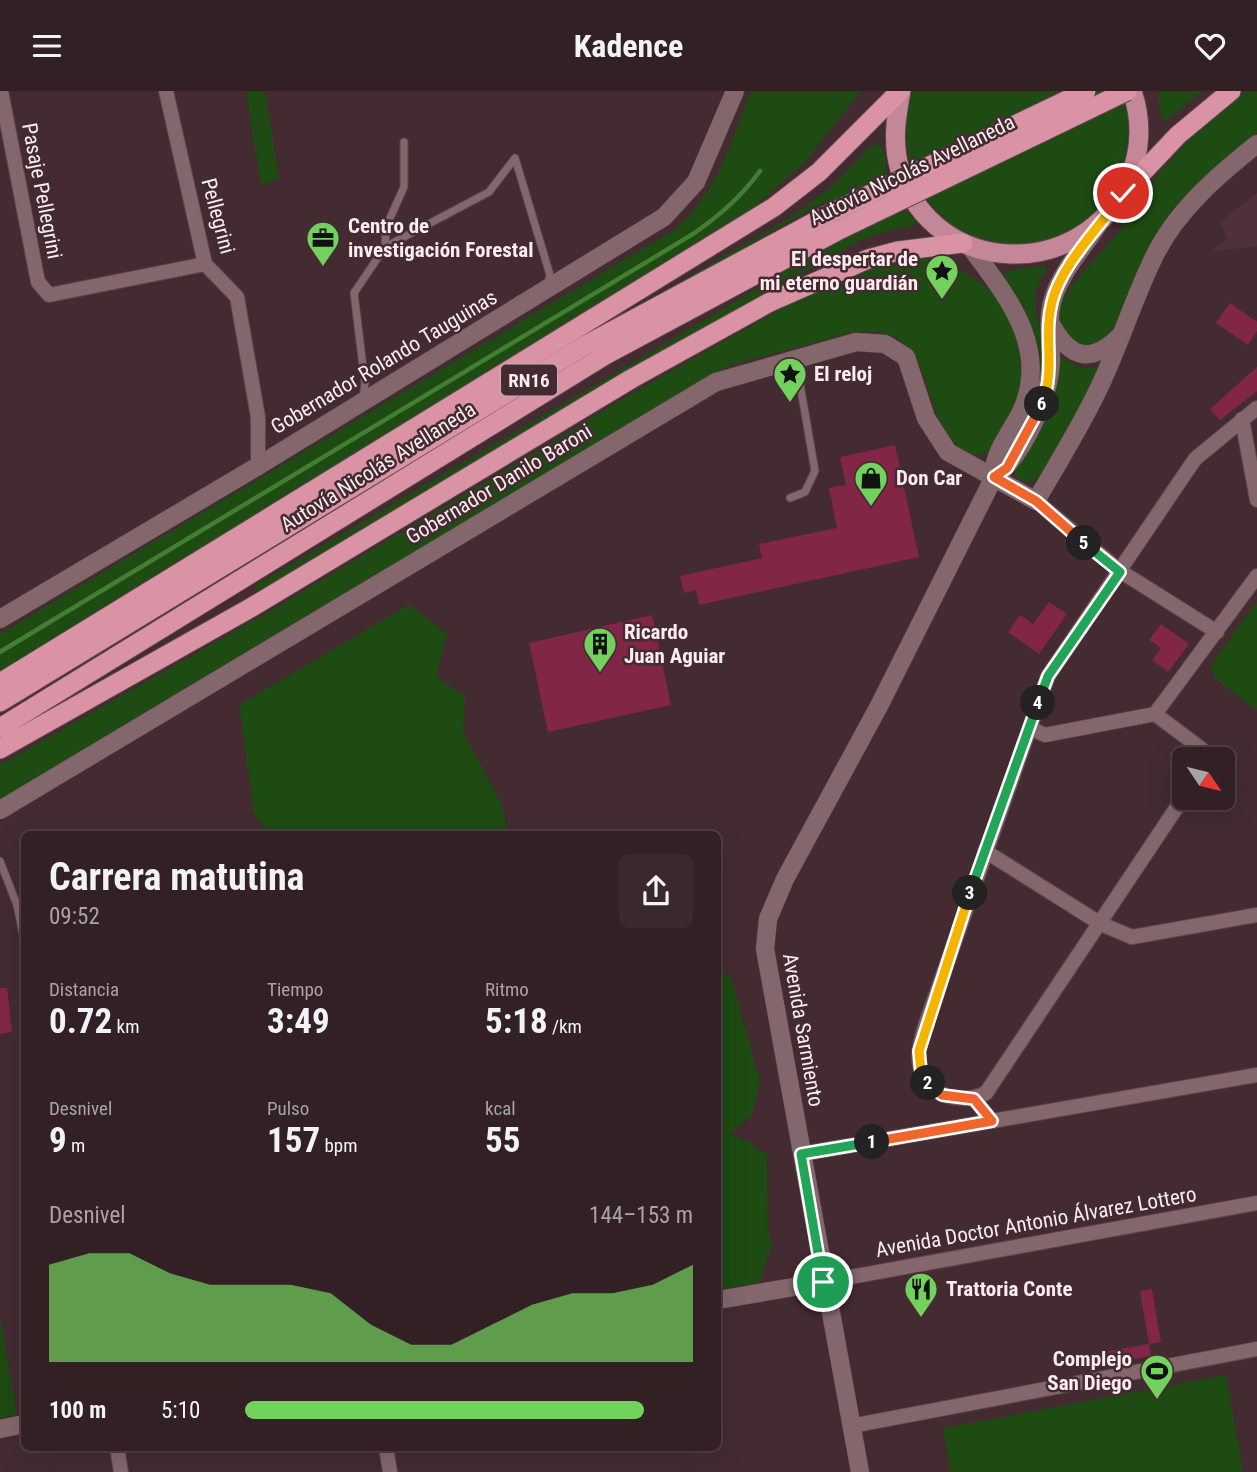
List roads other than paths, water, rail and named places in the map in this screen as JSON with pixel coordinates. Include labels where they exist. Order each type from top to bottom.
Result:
[{"type":"highway","points":[[0,683],[774,207],[819,172],[900,91]]},
{"type":"highway","name":"Autovía Nicolás Avellaneda","points":[[0,702],[584,346],[833,223],[1086,91]]},
{"type":"highway","name":"Autovía Nicolás Avellaneda","points":[[0,728],[607,354],[833,223],[1129,91]]},
{"type":"highway","points":[[1123,193],[1178,135],[1231,91]]},
{"type":"highway","points":[[0,749],[252,607],[620,386],[770,302],[868,259],[898,251],[966,244]]},
{"type":"main road","points":[[900,91],[895,122],[895,146],[900,170],[910,193],[924,213],[942,230],[966,244],[991,253],[1038,253],[1081,237],[1100,222],[1123,193],[1135,165],[1140,135],[1137,105],[1129,91]]},
{"type":"street","name":"Pasaje Pellegrini","points":[[1,91],[38,282],[49,295],[205,264]]},
{"type":"street","name":"Pellegrini","points":[[166,91],[205,264],[237,297],[258,417],[258,467]]},
{"type":"street","name":"Gobernador Rolando Tauguinas","points":[[0,619],[258,467],[664,217],[678,204],[704,168],[735,91]]},
{"type":"street","points":[[1217,632],[1120,572],[1036,501],[1096,395],[1126,330],[1154,256],[1168,233],[1193,201],[1257,144]]},
{"type":"street","name":"Avenida Sarmiento","points":[[860,1472],[823,1282],[765,949],[768,919],[785,879],[879,706],[994,477],[1007,468],[1043,401],[1050,373],[1050,323],[1056,290],[1100,222]]},
{"type":"street","name":"Avenida Sarmiento","points":[[966,244],[1012,305],[1028,340],[1031,361],[1027,393],[1021,411],[993,462],[994,477]]},
{"type":"street","points":[[1050,323],[1064,344],[1074,352],[1086,356],[1109,347],[1126,330]]},
{"type":"street","name":"Gobernador Danilo Baroni","points":[[0,810],[716,382],[856,342],[870,341],[898,350],[912,366],[926,418],[935,437],[959,460],[1036,501]]},
{"type":"street","points":[[1175,810],[986,1093],[974,1099],[942,1095],[930,1086],[921,1072],[919,1051],[985,851],[1048,676],[1195,459],[1257,408]]},
{"type":"street","points":[[1241,419],[1257,500]]},
{"type":"street","points":[[1030,728],[1045,735],[1155,715],[1257,576]]},
{"type":"street","points":[[1155,715],[1199,747]]},
{"type":"street","points":[[985,851],[1101,924],[1132,937],[1257,915]]},
{"type":"street","points":[[801,1154],[1257,1075]]},
{"type":"street","points":[[974,1099],[992,1121]]},
{"type":"street","name":"Avenida Doctor Antonio Álvarez Lottero","points":[[823,1282],[1257,1203]]},
{"type":"street","points":[[721,1299],[823,1282]]},
{"type":"street","points":[[851,1426],[1257,1349]]},
{"type":"street","points":[[0,1429],[21,1425]]},
{"type":"street","points":[[118,1451],[121,1472]]},
{"type":"street","points":[[387,1451],[390,1472]]},
{"type":"lane","points":[[385,247],[386,227],[404,187],[404,142]]},
{"type":"lane","points":[[362,402],[365,383],[354,293],[385,247],[489,192],[515,158],[550,275],[546,290]]},
{"type":"lane","points":[[790,498],[805,492],[815,471],[796,361]]},
{"type":"lane","points":[[0,862],[17,905],[21,924]]},
{"type":"waterway","points":[[0,652],[693,234],[730,205],[760,171]]},
{"type":"place","name":"Centro de investigación Forestal","points":[[323,268]]},
{"type":"place","name":"El despertar de mi eterno guardián","points":[[942,301]]},
{"type":"place","name":"El reloj","points":[[790,404]]},
{"type":"place","name":"Don Car","points":[[871,508]]},
{"type":"place","name":"Ricardo Juan Aguiar","points":[[600,674]]},
{"type":"place","name":"Trattoria Conte","points":[[921,1319]]},
{"type":"place","name":"Complejo San Diego","points":[[1157,1401]]}]
